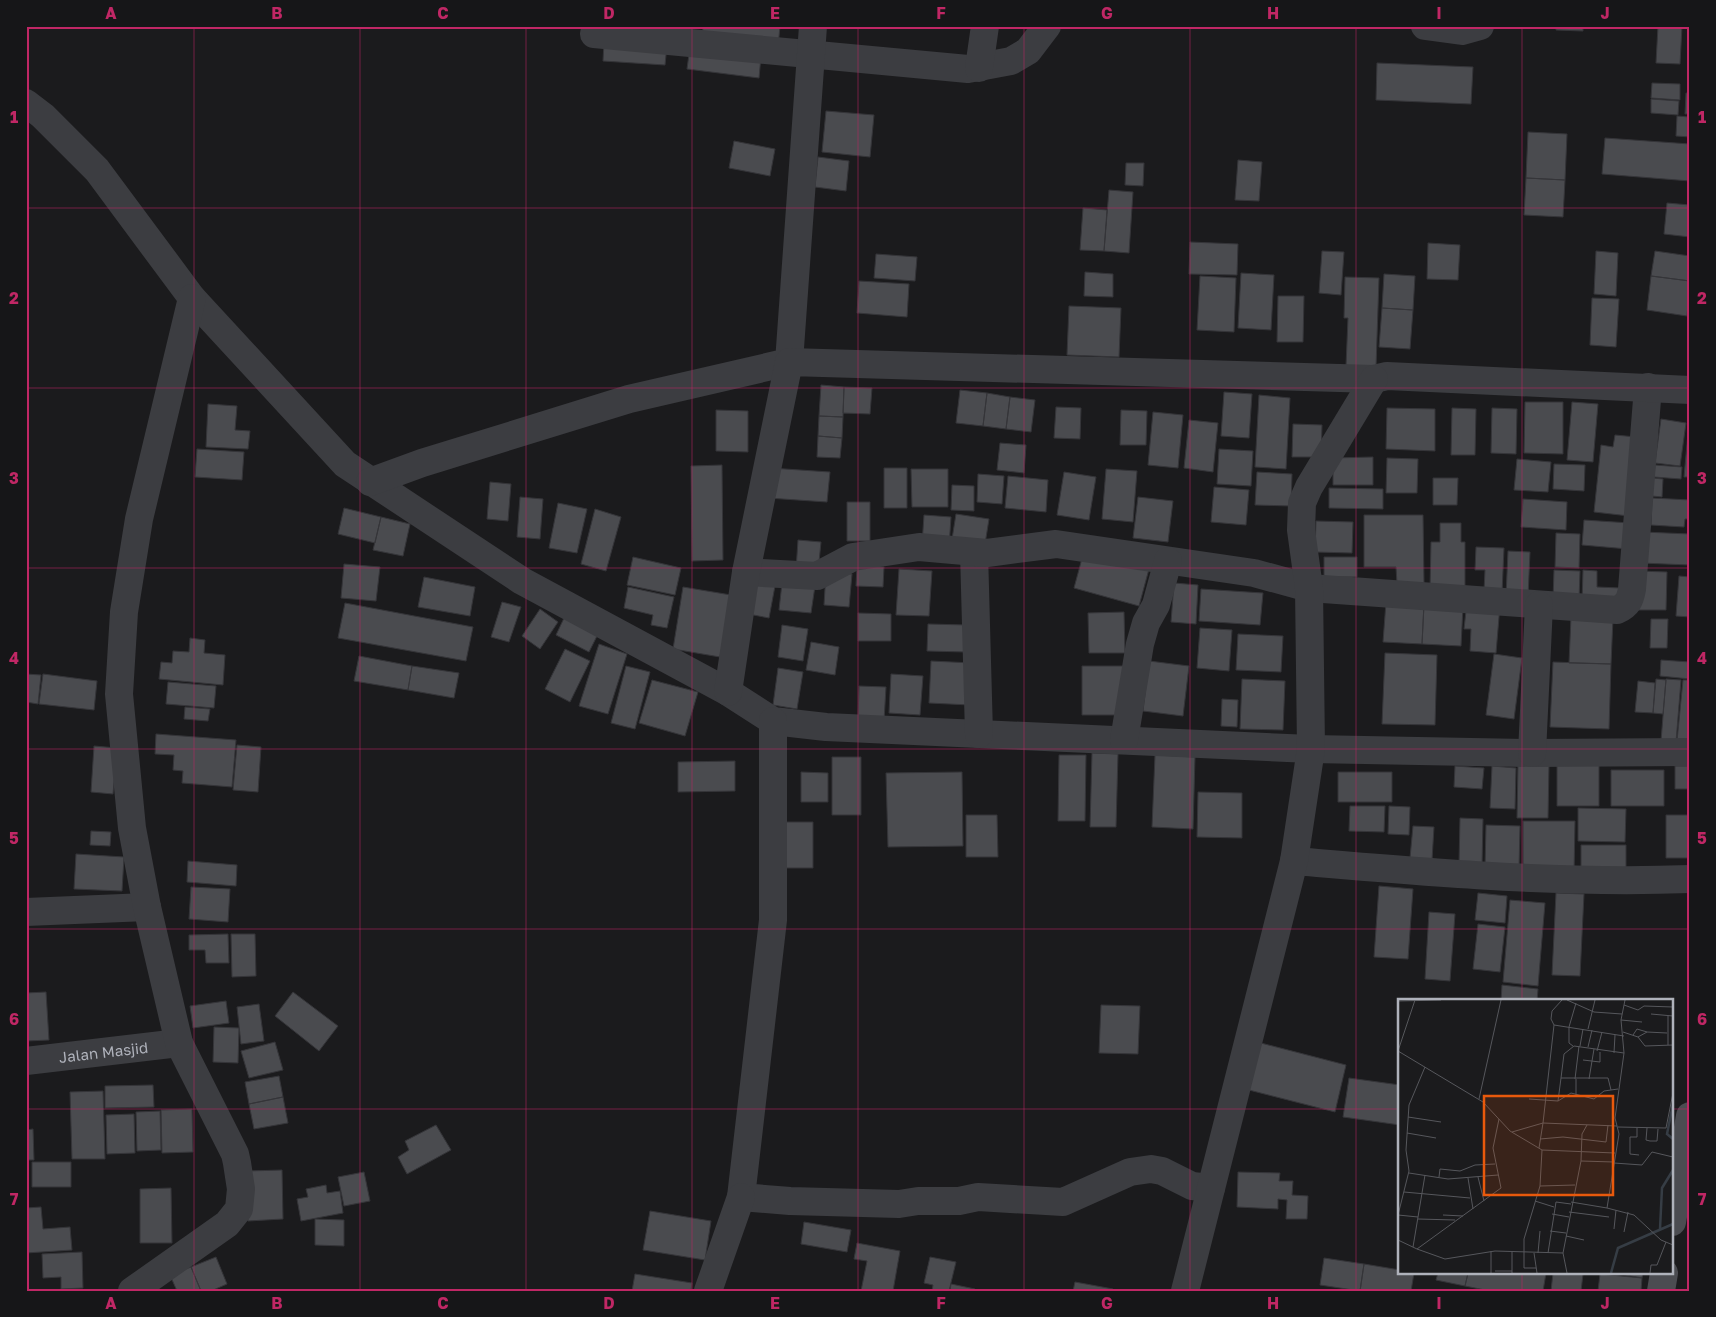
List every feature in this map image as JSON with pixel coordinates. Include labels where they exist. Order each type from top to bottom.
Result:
[{"type":"main road","points":[[1674,1210],[1690,1116]]},
{"type":"main road","points":[[1661,1291],[1664,1274]]},
{"type":"street","points":[[728,692],[746,572],[789,362],[812,26]]},
{"type":"street","points":[[978,68],[985,26]]},
{"type":"street","points":[[594,34],[978,68],[1011,61],[1028,51],[1048,26]]},
{"type":"street","points":[[1425,26],[1462,31],[1480,26]]},
{"type":"street","points":[[26,103],[43,116],[97,170],[192,298],[345,464],[522,581],[728,692],[773,721],[826,728],[1311,748],[1532,752],[1690,752]]},
{"type":"street","points":[[132,1291],[227,1224],[239,1209],[241,1189],[235,1154],[179,1043],[147,907],[132,828],[119,694],[124,612],[139,519],[192,298]]},
{"type":"street","points":[[370,482],[422,463],[629,399],[789,362],[1374,379],[1388,376],[1690,390]]},
{"type":"street","points":[[1185,1291],[1294,861],[1311,748],[1309,588],[1301,530],[1302,503],[1317,473],[1374,379]]},
{"type":"street","points":[[746,572],[817,576],[853,557],[919,547],[987,553],[1056,544],[1254,573],[1309,588],[1617,610],[1625,606],[1630,599],[1648,387]]},
{"type":"street","points":[[974,552],[979,734]]},
{"type":"street","points":[[1124,740],[1140,644],[1146,623],[1156,605],[1168,561]]},
{"type":"street","points":[[1532,752],[1539,605]]},
{"type":"street","points":[[708,1291],[741,1198],[774,920],[773,721]]},
{"type":"street","points":[[1294,861],[1450,874],[1611,882],[1690,879]]},
{"type":"street","points":[[26,912],[147,907]]},
{"type":"street","name":"Jalan Masjid","points":[[26,1061],[179,1043]]},
{"type":"street","points":[[741,1198],[790,1202],[899,1204],[918,1201],[959,1201],[978,1197],[1063,1202],[1130,1172],[1151,1169],[1162,1171],[1192,1186],[1211,1188]]},
{"type":"building","points":[[703,26],[780,26],[778,47],[702,40]]},
{"type":"building","points":[[1556,26],[1583,26],[1583,31],[1556,30]]},
{"type":"building","points":[[1658,26],[1682,26],[1680,64],[1656,63]]},
{"type":"building","points":[[604,42],[667,45],[665,65],[603,61]]},
{"type":"building","points":[[690,47],[761,56],[759,78],[687,69]]},
{"type":"building","points":[[1377,63],[1473,67],[1471,104],[1376,100]]},
{"type":"building","points":[[1652,83],[1680,84],[1680,100],[1651,98]]},
{"type":"building","points":[[1686,93],[1690,93],[1690,114],[1685,114]]},
{"type":"building","points":[[1651,99],[1679,101],[1678,115],[1651,113]]},
{"type":"building","points":[[826,111],[874,115],[870,157],[822,152]]},
{"type":"building","points":[[1677,116],[1690,117],[1690,137],[1676,136]]},
{"type":"building","points":[[1528,132],[1567,134],[1565,180],[1526,178]]},
{"type":"building","points":[[1605,138],[1690,144],[1690,181],[1602,174]]},
{"type":"building","points":[[734,141],[775,149],[770,176],[729,168]]},
{"type":"building","points":[[818,157],[849,161],[846,191],[815,187]]},
{"type":"building","points":[[1238,160],[1262,162],[1259,201],[1235,200]]},
{"type":"building","points":[[1126,163],[1144,163],[1143,186],[1125,185]]},
{"type":"building","points":[[1526,178],[1565,180],[1563,217],[1524,215]]},
{"type":"building","points":[[1109,190],[1133,192],[1129,253],[1104,251]]},
{"type":"building","points":[[1667,203],[1690,205],[1690,237],[1664,234]]},
{"type":"building","points":[[1083,208],[1107,210],[1104,251],[1080,250]]},
{"type":"building","points":[[1190,242],[1238,244],[1237,275],[1189,274]]},
{"type":"building","points":[[1428,243],[1460,245],[1458,280],[1427,279]]},
{"type":"building","points":[[1322,251],[1344,252],[1341,295],[1319,293]]},
{"type":"building","points":[[1596,251],[1618,253],[1616,296],[1594,294]]},
{"type":"building","points":[[1655,251],[1690,256],[1690,281],[1651,276]]},
{"type":"building","points":[[876,254],[917,257],[915,281],[874,278]]},
{"type":"building","points":[[1085,272],[1113,274],[1113,297],[1084,296]]},
{"type":"building","points":[[1241,273],[1274,275],[1271,330],[1238,328]]},
{"type":"building","points":[[1384,274],[1415,276],[1413,310],[1382,308]]},
{"type":"building","points":[[1200,276],[1236,278],[1234,332],[1197,330]]},
{"type":"building","points":[[1651,276],[1690,281],[1687,316],[1647,310]]},
{"type":"building","points":[[1345,277],[1379,278],[1376,367],[1346,366],[1348,318],[1344,318]]},
{"type":"building","points":[[859,281],[909,284],[907,317],[857,313]]},
{"type":"building","points":[[1278,296],[1304,296],[1303,342],[1277,342]]},
{"type":"building","points":[[1592,298],[1619,299],[1616,347],[1590,345]]},
{"type":"building","points":[[1069,306],[1121,308],[1119,357],[1067,355]]},
{"type":"building","points":[[1382,308],[1413,310],[1410,349],[1379,347]]},
{"type":"building","points":[[821,385],[844,387],[843,417],[819,416]]},
{"type":"building","points":[[844,387],[872,388],[870,414],[843,413]]},
{"type":"building","points":[[960,390],[987,393],[983,426],[956,423]]},
{"type":"building","points":[[1224,392],[1252,394],[1249,438],[1221,436]]},
{"type":"building","points":[[987,393],[1010,397],[1006,429],[983,426]]},
{"type":"building","points":[[1259,395],[1290,398],[1286,469],[1255,467]]},
{"type":"building","points":[[1010,397],[1035,400],[1031,432],[1006,429]]},
{"type":"building","points":[[1525,402],[1563,402],[1563,454],[1524,453]]},
{"type":"building","points":[[1572,402],[1598,404],[1593,462],[1567,460]]},
{"type":"building","points":[[208,404],[237,406],[235,430],[250,431],[248,449],[206,447]]},
{"type":"building","points":[[1056,407],[1081,408],[1080,439],[1054,438]]},
{"type":"building","points":[[1387,408],[1435,409],[1435,451],[1386,449]]},
{"type":"building","points":[[1452,408],[1476,409],[1475,455],[1451,455]]},
{"type":"building","points":[[1492,408],[1517,409],[1516,454],[1491,453]]},
{"type":"building","points":[[716,410],[748,411],[748,452],[716,451]]},
{"type":"building","points":[[1121,410],[1147,411],[1146,445],[1120,445]]},
{"type":"building","points":[[1153,412],[1183,415],[1178,468],[1148,465]]},
{"type":"building","points":[[819,416],[843,417],[842,438],[818,436]]},
{"type":"building","points":[[1661,419],[1686,423],[1680,466],[1655,463]]},
{"type":"building","points":[[1189,420],[1218,423],[1213,472],[1184,468]]},
{"type":"building","points":[[1689,422],[1690,477],[1684,477]]},
{"type":"building","points":[[1293,424],[1322,425],[1321,457],[1292,457]]},
{"type":"building","points":[[1615,435],[1636,437],[1629,516],[1594,512],[1601,445],[1613,447]]},
{"type":"building","points":[[818,436],[842,438],[840,458],[817,457]]},
{"type":"building","points":[[1000,443],[1026,445],[1024,473],[997,470]]},
{"type":"building","points":[[197,449],[244,452],[242,480],[195,477]]},
{"type":"building","points":[[1219,449],[1253,451],[1251,486],[1217,484]]},
{"type":"building","points":[[1373,457],[1373,485],[1333,485],[1333,458]]},
{"type":"building","points":[[1387,458],[1418,459],[1417,493],[1386,493]]},
{"type":"building","points":[[1517,459],[1551,462],[1548,492],[1514,490]]},
{"type":"building","points":[[1554,464],[1585,465],[1584,491],[1553,489]]},
{"type":"building","points":[[722,465],[723,560],[692,561],[691,466]]},
{"type":"building","points":[[1655,465],[1682,467],[1681,479],[1654,477]]},
{"type":"building","points":[[770,468],[830,472],[827,502],[768,498]]},
{"type":"building","points":[[884,468],[907,468],[907,508],[884,508]]},
{"type":"building","points":[[911,469],[948,469],[948,507],[912,507]]},
{"type":"building","points":[[1106,469],[1137,471],[1133,522],[1102,519]]},
{"type":"building","points":[[1064,472],[1096,477],[1089,520],[1057,515]]},
{"type":"building","points":[[1257,472],[1292,474],[1291,506],[1255,505]]},
{"type":"building","points":[[978,474],[1004,476],[1002,504],[977,502]]},
{"type":"building","points":[[1008,476],[1048,480],[1046,512],[1005,508]]},
{"type":"building","points":[[1433,478],[1458,478],[1457,505],[1433,505]]},
{"type":"building","points":[[1653,478],[1663,479],[1662,497],[1652,496]]},
{"type":"building","points":[[490,482],[511,484],[508,521],[487,519]]},
{"type":"building","points":[[952,485],[974,486],[974,511],[951,510]]},
{"type":"building","points":[[1214,487],[1249,490],[1246,525],[1211,522]]},
{"type":"building","points":[[1329,488],[1383,489],[1383,509],[1329,508]]},
{"type":"building","points":[[520,497],[543,499],[540,539],[517,537]]},
{"type":"building","points":[[1138,497],[1173,501],[1168,542],[1133,538]]},
{"type":"building","points":[[1652,498],[1690,500],[1690,519],[1685,519],[1684,527],[1651,525]]},
{"type":"building","points":[[1523,499],[1567,502],[1566,530],[1521,527]]},
{"type":"building","points":[[847,502],[870,502],[870,541],[847,541]]},
{"type":"building","points":[[558,503],[587,509],[577,553],[549,548]]},
{"type":"building","points":[[344,508],[381,517],[375,543],[338,534]]},
{"type":"building","points":[[595,509],[621,517],[606,571],[581,564]]},
{"type":"building","points":[[956,514],[989,519],[985,544],[952,539]]},
{"type":"building","points":[[924,515],[951,517],[949,547],[922,545]]},
{"type":"building","points":[[1364,515],[1423,515],[1424,583],[1397,584],[1396,567],[1364,567]]},
{"type":"building","points":[[381,517],[410,524],[403,556],[373,550]]},
{"type":"building","points":[[1584,520],[1630,523],[1628,549],[1582,545]]},
{"type":"building","points":[[1316,521],[1353,522],[1352,553],[1315,552]]},
{"type":"building","points":[[1440,523],[1461,523],[1461,542],[1465,542],[1465,590],[1430,589],[1431,542],[1440,542]]},
{"type":"building","points":[[1643,532],[1690,534],[1690,565],[1641,563]]},
{"type":"building","points":[[1556,533],[1580,534],[1579,568],[1555,567]]},
{"type":"building","points":[[798,540],[821,542],[818,572],[796,570]]},
{"type":"building","points":[[1476,547],[1504,548],[1502,593],[1484,591],[1485,570],[1475,570]]},
{"type":"building","points":[[1084,551],[1149,569],[1139,606],[1074,588]]},
{"type":"building","points":[[1508,551],[1530,552],[1528,597],[1506,596]]},
{"type":"building","points":[[633,557],[681,568],[675,595],[627,585]]},
{"type":"building","points":[[1324,557],[1357,557],[1357,577],[1324,577]]},
{"type":"building","points":[[344,564],[380,567],[376,601],[341,598]]},
{"type":"building","points":[[857,566],[884,567],[883,587],[856,586]]},
{"type":"building","points":[[899,569],[932,571],[929,616],[896,615]]},
{"type":"building","points":[[1554,570],[1580,571],[1579,600],[1553,600]]},
{"type":"building","points":[[1583,570],[1597,571],[1597,587],[1620,588],[1619,604],[1582,602]]},
{"type":"building","points":[[1638,571],[1667,572],[1666,610],[1636,610]]},
{"type":"building","points":[[826,572],[852,574],[849,607],[824,605]]},
{"type":"building","points":[[1679,576],[1690,577],[1690,617],[1676,616]]},
{"type":"building","points":[[424,577],[475,587],[470,616],[418,607]]},
{"type":"building","points":[[748,581],[775,586],[769,618],[743,613]]},
{"type":"building","points":[[782,583],[815,586],[811,613],[779,610]]},
{"type":"building","points":[[1174,583],[1198,585],[1196,624],[1171,622]]},
{"type":"building","points":[[628,587],[674,597],[667,628],[651,625],[653,615],[624,608]]},
{"type":"building","points":[[683,587],[731,595],[720,657],[673,649]]},
{"type":"building","points":[[1201,589],[1263,593],[1260,625],[1199,621]]},
{"type":"building","points":[[502,602],[521,607],[509,642],[491,637]]},
{"type":"building","points":[[1386,602],[1424,604],[1422,644],[1383,642]]},
{"type":"building","points":[[1467,602],[1500,605],[1496,653],[1470,651],[1471,629],[1464,629]]},
{"type":"building","points":[[345,603],[473,627],[466,661],[338,638]]},
{"type":"building","points":[[1424,604],[1463,606],[1461,646],[1422,644]]},
{"type":"building","points":[[540,609],[558,622],[540,649],[522,636]]},
{"type":"building","points":[[1124,612],[1125,653],[1089,653],[1088,613]]},
{"type":"building","points":[[858,613],[891,614],[891,641],[858,641]]},
{"type":"building","points":[[565,616],[598,634],[589,652],[556,635]]},
{"type":"building","points":[[1571,617],[1613,618],[1611,664],[1569,663]]},
{"type":"building","points":[[1651,619],[1668,619],[1667,648],[1650,648]]},
{"type":"building","points":[[928,624],[966,625],[966,652],[927,651]]},
{"type":"building","points":[[782,625],[808,629],[803,661],[778,657]]},
{"type":"building","points":[[1200,628],[1232,630],[1229,671],[1197,668]]},
{"type":"building","points":[[1238,634],[1283,636],[1281,672],[1236,670]]},
{"type":"building","points":[[190,638],[205,640],[204,653],[225,655],[223,685],[159,679],[161,662],[172,663],[173,651],[189,652]]},
{"type":"building","points":[[811,642],[839,647],[835,675],[806,670]]},
{"type":"building","points":[[599,644],[627,654],[608,714],[579,706]]},
{"type":"building","points":[[565,649],[590,661],[570,702],[545,689]]},
{"type":"building","points":[[1385,653],[1437,655],[1435,725],[1382,724]]},
{"type":"building","points":[[1494,654],[1522,658],[1514,719],[1486,715]]},
{"type":"building","points":[[359,656],[412,666],[408,690],[354,681]]},
{"type":"building","points":[[1661,660],[1690,662],[1690,679],[1660,676]]},
{"type":"building","points":[[931,661],[972,663],[970,705],[929,703]]},
{"type":"building","points":[[1149,661],[1189,666],[1183,716],[1143,711]]},
{"type":"building","points":[[1553,662],[1611,664],[1609,729],[1550,727]]},
{"type":"building","points":[[412,666],[459,673],[454,698],[408,690]]},
{"type":"building","points":[[626,666],[650,672],[635,729],[611,723]]},
{"type":"building","points":[[1082,666],[1125,666],[1125,715],[1082,715]]},
{"type":"building","points":[[778,668],[803,672],[797,709],[773,705]]},
{"type":"building","points":[[26,674],[41,675],[38,704],[26,702]]},
{"type":"building","points":[[43,674],[97,681],[94,710],[39,704]]},
{"type":"building","points":[[891,674],[923,676],[920,715],[889,713]]},
{"type":"building","points":[[1242,679],[1285,681],[1283,730],[1240,729]]},
{"type":"building","points":[[1656,679],[1666,680],[1663,714],[1653,713]]},
{"type":"building","points":[[1666,679],[1681,680],[1676,742],[1661,741]]},
{"type":"building","points":[[652,680],[698,692],[685,736],[639,723]]},
{"type":"building","points":[[1683,680],[1690,680],[1690,742],[1677,741]]},
{"type":"building","points":[[1638,681],[1655,683],[1653,713],[1635,712]]},
{"type":"building","points":[[168,682],[216,686],[214,708],[166,704]]},
{"type":"building","points":[[859,686],[886,687],[884,721],[858,719]]},
{"type":"building","points":[[1222,699],[1238,700],[1237,727],[1221,726]]},
{"type":"building","points":[[185,707],[210,709],[208,721],[184,719]]},
{"type":"building","points":[[156,734],[236,740],[232,787],[182,783],[183,771],[173,770],[174,755],[155,754]]},
{"type":"building","points":[[237,745],[261,747],[258,792],[233,790]]},
{"type":"building","points":[[94,746],[117,748],[113,794],[91,792]]},
{"type":"building","points":[[1092,753],[1118,754],[1116,827],[1090,827]]},
{"type":"building","points":[[1059,755],[1086,755],[1085,821],[1058,821]]},
{"type":"building","points":[[1155,755],[1195,757],[1193,829],[1152,827]]},
{"type":"building","points":[[832,757],[861,757],[861,815],[832,815]]},
{"type":"building","points":[[735,761],[735,791],[678,792],[678,762]]},
{"type":"building","points":[[1557,762],[1599,762],[1599,806],[1557,806]]},
{"type":"building","points":[[1518,764],[1549,764],[1548,818],[1517,818]]},
{"type":"building","points":[[1455,766],[1484,768],[1482,789],[1454,787]]},
{"type":"building","points":[[1492,766],[1516,768],[1515,809],[1490,808]]},
{"type":"building","points":[[1675,766],[1690,766],[1690,789],[1675,789]]},
{"type":"building","points":[[1611,770],[1664,770],[1664,806],[1611,806]]},
{"type":"building","points":[[801,772],[828,773],[828,802],[801,802]]},
{"type":"building","points":[[962,772],[963,846],[888,847],[886,773]]},
{"type":"building","points":[[1338,772],[1392,772],[1392,802],[1338,802]]},
{"type":"building","points":[[1198,792],[1242,793],[1242,838],[1197,837]]},
{"type":"building","points":[[1350,806],[1385,806],[1384,832],[1349,831]]},
{"type":"building","points":[[1389,806],[1410,807],[1409,835],[1388,834]]},
{"type":"building","points":[[1578,808],[1626,809],[1625,842],[1578,841]]},
{"type":"building","points":[[966,815],[997,815],[998,857],[966,857]]},
{"type":"building","points":[[1666,815],[1690,815],[1690,858],[1666,858]]},
{"type":"building","points":[[1460,818],[1483,819],[1482,865],[1459,864]]},
{"type":"building","points":[[1523,821],[1575,821],[1574,873],[1523,873]]},
{"type":"building","points":[[781,822],[813,822],[813,868],[780,868]]},
{"type":"building","points":[[1486,825],[1520,826],[1519,868],[1485,868]]},
{"type":"building","points":[[1413,826],[1434,827],[1432,860],[1410,858]]},
{"type":"building","points":[[91,831],[111,832],[110,846],[90,845]]},
{"type":"building","points":[[1581,845],[1626,845],[1626,877],[1581,877]]},
{"type":"building","points":[[76,854],[124,857],[122,891],[74,889]]},
{"type":"building","points":[[188,861],[237,865],[236,886],[187,882]]},
{"type":"building","points":[[1379,886],[1413,889],[1408,959],[1374,957]]},
{"type":"building","points":[[191,887],[230,889],[228,922],[189,919]]},
{"type":"building","points":[[1478,893],[1507,896],[1505,923],[1475,920]]},
{"type":"building","points":[[1556,893],[1584,894],[1580,976],[1552,975]]},
{"type":"building","points":[[1510,900],[1545,903],[1538,986],[1503,982]]},
{"type":"building","points":[[1429,912],[1455,914],[1450,981],[1425,979]]},
{"type":"building","points":[[1478,924],[1505,927],[1500,972],[1473,969]]},
{"type":"building","points":[[228,934],[229,963],[206,963],[205,950],[189,950],[189,935]]},
{"type":"building","points":[[231,934],[255,934],[256,976],[232,977]]},
{"type":"building","points":[[1502,985],[1538,989],[1537,999],[1501,999]]},
{"type":"building","points":[[46,992],[49,1040],[26,1041],[26,993]]},
{"type":"building","points":[[293,992],[338,1026],[319,1051],[275,1016]]},
{"type":"building","points":[[226,1001],[229,1023],[193,1028],[190,1006]]},
{"type":"building","points":[[259,1004],[264,1041],[241,1044],[237,1007]]},
{"type":"building","points":[[1101,1005],[1140,1006],[1138,1054],[1099,1053]]},
{"type":"building","points":[[214,1027],[239,1028],[238,1063],[213,1062]]},
{"type":"building","points":[[275,1042],[283,1070],[249,1078],[241,1051]]},
{"type":"building","points":[[1257,1042],[1346,1065],[1335,1112],[1245,1089]]},
{"type":"building","points":[[279,1076],[283,1097],[249,1104],[245,1082]]},
{"type":"building","points":[[1349,1078],[1398,1085],[1398,1125],[1343,1117]]},
{"type":"building","points":[[153,1085],[154,1107],[105,1108],[105,1086]]},
{"type":"building","points":[[103,1091],[105,1159],[72,1159],[70,1092]]},
{"type":"building","points":[[283,1097],[288,1123],[254,1129],[249,1104]]},
{"type":"building","points":[[192,1109],[193,1152],[162,1153],[161,1110]]},
{"type":"building","points":[[160,1111],[161,1150],[137,1151],[136,1112]]},
{"type":"building","points":[[134,1114],[135,1153],[107,1154],[106,1115]]},
{"type":"building","points":[[436,1125],[451,1150],[407,1174],[398,1157],[409,1150],[405,1141]]},
{"type":"building","points":[[33,1129],[34,1160],[26,1160],[26,1130]]},
{"type":"building","points":[[32,1162],[71,1162],[71,1187],[32,1187]]},
{"type":"building","points":[[282,1170],[283,1219],[248,1221],[247,1171]]},
{"type":"building","points":[[364,1172],[370,1201],[344,1206],[338,1177]]},
{"type":"building","points":[[1238,1172],[1280,1173],[1279,1181],[1293,1181],[1292,1195],[1308,1196],[1307,1219],[1286,1219],[1287,1200],[1278,1199],[1278,1209],[1237,1207]]},
{"type":"building","points":[[326,1185],[327,1193],[340,1191],[343,1213],[301,1221],[297,1199],[308,1197],[306,1189]]},
{"type":"building","points":[[171,1188],[172,1243],[140,1243],[140,1189]]},
{"type":"building","points":[[41,1207],[43,1229],[70,1227],[72,1250],[26,1253],[26,1208]]},
{"type":"building","points":[[650,1211],[711,1221],[705,1260],[643,1250]]},
{"type":"building","points":[[315,1219],[344,1220],[344,1246],[315,1245]]},
{"type":"building","points":[[804,1222],[851,1230],[847,1252],[801,1244]]},
{"type":"building","points":[[857,1243],[900,1251],[893,1291],[861,1291],[867,1261],[854,1259]]},
{"type":"building","points":[[82,1252],[83,1288],[61,1289],[61,1277],[43,1278],[42,1254]]},
{"type":"building","points":[[216,1257],[227,1284],[211,1291],[201,1291],[191,1267]]},
{"type":"building","points":[[930,1257],[956,1262],[949,1291],[932,1291],[933,1285],[924,1283]]},
{"type":"building","points":[[1324,1258],[1364,1264],[1360,1291],[1320,1285]]},
{"type":"building","points":[[1364,1264],[1398,1270],[1398,1274],[1414,1274],[1411,1291],[1360,1291]]},
{"type":"building","points":[[191,1267],[201,1291],[177,1291],[170,1275]]},
{"type":"building","points":[[635,1274],[692,1283],[691,1291],[632,1291]]},
{"type":"building","points":[[1438,1274],[1468,1274],[1465,1286],[1436,1280]]},
{"type":"building","points":[[1468,1274],[1546,1274],[1543,1291],[1490,1291],[1465,1286]]},
{"type":"building","points":[[1553,1274],[1583,1274],[1581,1291],[1551,1291]]},
{"type":"building","points":[[1600,1274],[1642,1278],[1641,1291],[1598,1291]]},
{"type":"building","points":[[1620,1274],[1643,1274],[1642,1278]]},
{"type":"building","points":[[1075,1282],[1113,1289],[1113,1291],[1073,1291]]},
{"type":"building","points":[[951,1284],[975,1289],[975,1291],[950,1291]]}]
